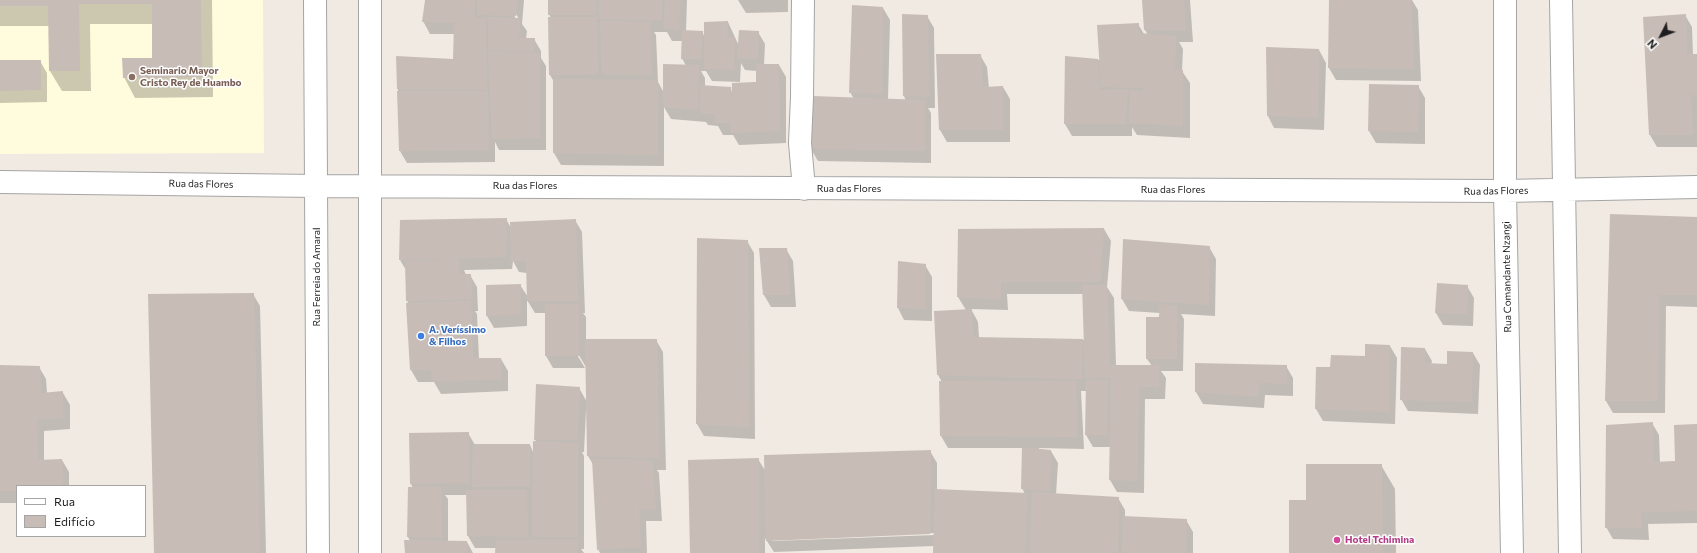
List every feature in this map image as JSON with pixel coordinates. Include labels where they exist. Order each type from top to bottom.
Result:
[{"type":"street","name":"Rua Ferreia do Amaral","points":[[315,0],[318,553]]},
{"type":"street","points":[[370,0],[370,553]]},
{"type":"street","points":[[803,0],[800,143],[804,189]]},
{"type":"street","name":"Rua Comandante Nzangi","points":[[1505,0],[1505,191],[1512,553]]},
{"type":"street","points":[[1561,0],[1570,553]]},
{"type":"street","name":"Rua das Flores","points":[[0,182],[316,186],[370,185],[804,189],[1505,191],[1697,187]]},
{"type":"shaded area","name":"Seminario Mayor Cristo Rey de Huambo","points":[[0,0],[263,0],[264,153],[0,154]]},
{"type":"building","points":[[0,0],[201,0],[202,77],[123,78],[122,58],[152,58],[152,4],[79,4],[80,71],[49,71],[48,6],[0,6]]},
{"type":"building","points":[[425,0],[475,0],[475,18],[486,18],[487,90],[397,89],[396,56],[453,59],[454,23],[422,22]]},
{"type":"building","points":[[477,0],[517,0],[516,16],[477,15]]},
{"type":"building","points":[[548,0],[596,0],[596,15],[548,15]]},
{"type":"building","points":[[599,0],[662,0],[662,20],[599,19]]},
{"type":"building","points":[[665,0],[680,0],[679,30],[664,29]]},
{"type":"building","points":[[1142,0],[1184,0],[1186,31],[1144,30]]},
{"type":"building","points":[[1329,0],[1411,0],[1414,69],[1328,68]]},
{"type":"building","points":[[852,5],[883,7],[882,94],[849,93]]},
{"type":"building","points":[[902,14],[928,15],[929,97],[903,96]]},
{"type":"building","points":[[1686,14],[1687,54],[1697,54],[1697,95],[1691,95],[1693,135],[1649,135],[1643,17]]},
{"type":"building","points":[[488,17],[520,18],[519,38],[535,38],[534,52],[488,50]]},
{"type":"building","points":[[548,17],[597,17],[598,74],[549,75]]},
{"type":"building","points":[[600,21],[650,22],[652,75],[602,74]]},
{"type":"building","points":[[728,21],[727,37],[735,37],[734,70],[704,69],[704,22]]},
{"type":"building","points":[[1139,23],[1139,33],[1176,36],[1175,69],[1183,70],[1183,126],[1129,123],[1130,90],[1143,91],[1142,75],[1142,88],[1101,87],[1097,25]]},
{"type":"building","points":[[682,30],[703,31],[701,59],[681,59]]},
{"type":"building","points":[[739,30],[759,31],[758,59],[737,58]]},
{"type":"building","points":[[1266,47],[1319,49],[1318,118],[1267,116]]},
{"type":"building","points":[[488,51],[540,53],[540,138],[492,139]]},
{"type":"building","points":[[936,54],[981,54],[983,87],[1003,86],[1003,130],[939,130]]},
{"type":"building","points":[[1065,56],[1098,59],[1100,90],[1128,89],[1125,124],[1064,124]]},
{"type":"building","points":[[0,60],[41,60],[41,90],[0,91]]},
{"type":"building","points":[[663,64],[699,65],[698,110],[663,107]]},
{"type":"building","points":[[756,64],[779,64],[780,131],[731,133],[731,123],[715,123],[715,114],[700,113],[700,85],[731,87],[731,115],[732,83],[756,82]]},
{"type":"building","points":[[553,79],[658,80],[658,155],[553,153]]},
{"type":"building","points":[[1369,84],[1419,85],[1418,132],[1368,131]]},
{"type":"building","points":[[397,91],[488,91],[489,150],[399,151]]},
{"type":"building","points":[[812,96],[925,100],[925,151],[810,149]]},
{"type":"building","points":[[1610,214],[1697,217],[1697,295],[1659,295],[1658,401],[1605,401]]},
{"type":"building","points":[[507,218],[506,257],[399,260],[400,220]]},
{"type":"building","points":[[576,219],[578,301],[527,301],[526,261],[511,261],[510,222]]},
{"type":"building","points":[[1104,228],[1100,282],[1001,282],[1001,299],[957,297],[958,229]]},
{"type":"building","points":[[697,238],[748,240],[749,427],[696,424]]},
{"type":"building","points":[[1123,239],[1210,246],[1209,305],[1121,299]]},
{"type":"building","points":[[759,248],[787,248],[790,295],[763,295]]},
{"type":"building","points":[[459,259],[459,274],[471,274],[472,299],[406,301],[405,261]]},
{"type":"building","points":[[898,261],[926,264],[925,309],[897,308]]},
{"type":"building","points":[[1437,283],[1468,285],[1467,314],[1435,313]]},
{"type":"building","points":[[521,284],[520,314],[486,316],[486,285]]},
{"type":"building","points":[[1082,285],[1107,285],[1110,372],[1111,365],[1159,365],[1159,387],[1139,387],[1137,481],[1109,480],[1111,377],[1085,378]]},
{"type":"building","points":[[254,293],[260,553],[154,553],[148,294]]},
{"type":"building","points":[[471,301],[473,358],[501,358],[502,379],[433,382],[431,370],[410,370],[406,303]]},
{"type":"building","points":[[545,304],[579,304],[579,356],[545,356]]},
{"type":"building","points":[[1160,304],[1177,306],[1177,359],[1146,359],[1146,317],[1159,317]]},
{"type":"building","points":[[972,309],[973,337],[1083,339],[1082,379],[937,375],[934,311]]},
{"type":"building","points":[[585,339],[657,339],[659,458],[587,456]]},
{"type":"building","points":[[1365,344],[1390,345],[1389,412],[1315,409],[1316,367],[1330,367],[1331,355],[1365,356]]},
{"type":"building","points":[[1401,347],[1425,348],[1425,363],[1447,364],[1447,351],[1473,352],[1472,402],[1400,400]]},
{"type":"building","points":[[1195,363],[1287,365],[1287,384],[1259,383],[1258,397],[1195,392]]},
{"type":"building","points":[[0,365],[40,366],[41,393],[63,391],[63,418],[37,419],[38,460],[62,459],[63,485],[16,485],[16,491],[0,491]]},
{"type":"building","points":[[1086,380],[1108,380],[1107,435],[1085,435]]},
{"type":"building","points":[[939,381],[1076,381],[1077,437],[940,436]]},
{"type":"building","points":[[536,384],[580,387],[577,440],[534,440]]},
{"type":"building","points":[[1653,422],[1653,462],[1675,461],[1674,425],[1697,424],[1697,511],[1641,512],[1642,528],[1605,528],[1606,425]]},
{"type":"building","points":[[469,432],[469,483],[410,484],[409,433]]},
{"type":"building","points":[[533,441],[578,443],[578,537],[532,537]]},
{"type":"building","points":[[473,444],[530,444],[530,486],[472,487]]},
{"type":"building","points":[[1022,447],[1051,450],[1050,491],[1021,489]]},
{"type":"building","points":[[931,450],[930,534],[766,541],[764,455]]},
{"type":"building","points":[[759,458],[759,553],[690,553],[688,460]]},
{"type":"building","points":[[592,459],[652,460],[656,510],[639,509],[641,547],[597,550]]},
{"type":"building","points":[[1306,464],[1382,464],[1383,553],[1289,553],[1289,500],[1306,500]]},
{"type":"building","points":[[441,486],[442,538],[407,537],[408,487]]},
{"type":"building","points":[[935,489],[1027,493],[1025,553],[933,553]]},
{"type":"building","points":[[466,490],[527,490],[528,537],[467,536]]},
{"type":"building","points":[[1032,492],[1119,497],[1118,553],[1030,553]]},
{"type":"building","points":[[1123,516],[1187,519],[1186,553],[1122,553]]},
{"type":"building","points":[[404,540],[467,541],[467,553],[405,553]]},
{"type":"building","points":[[496,540],[578,540],[577,553],[495,553]]},
{"type":"place","name":"Seminario Mayor Cristo Rey de Huambo","points":[[132,77]]},
{"type":"place","name":"A. Veríssimo & Filhos","points":[[421,336]]},
{"type":"place","name":"Hotel Tchimina","points":[[1337,540]]}]
